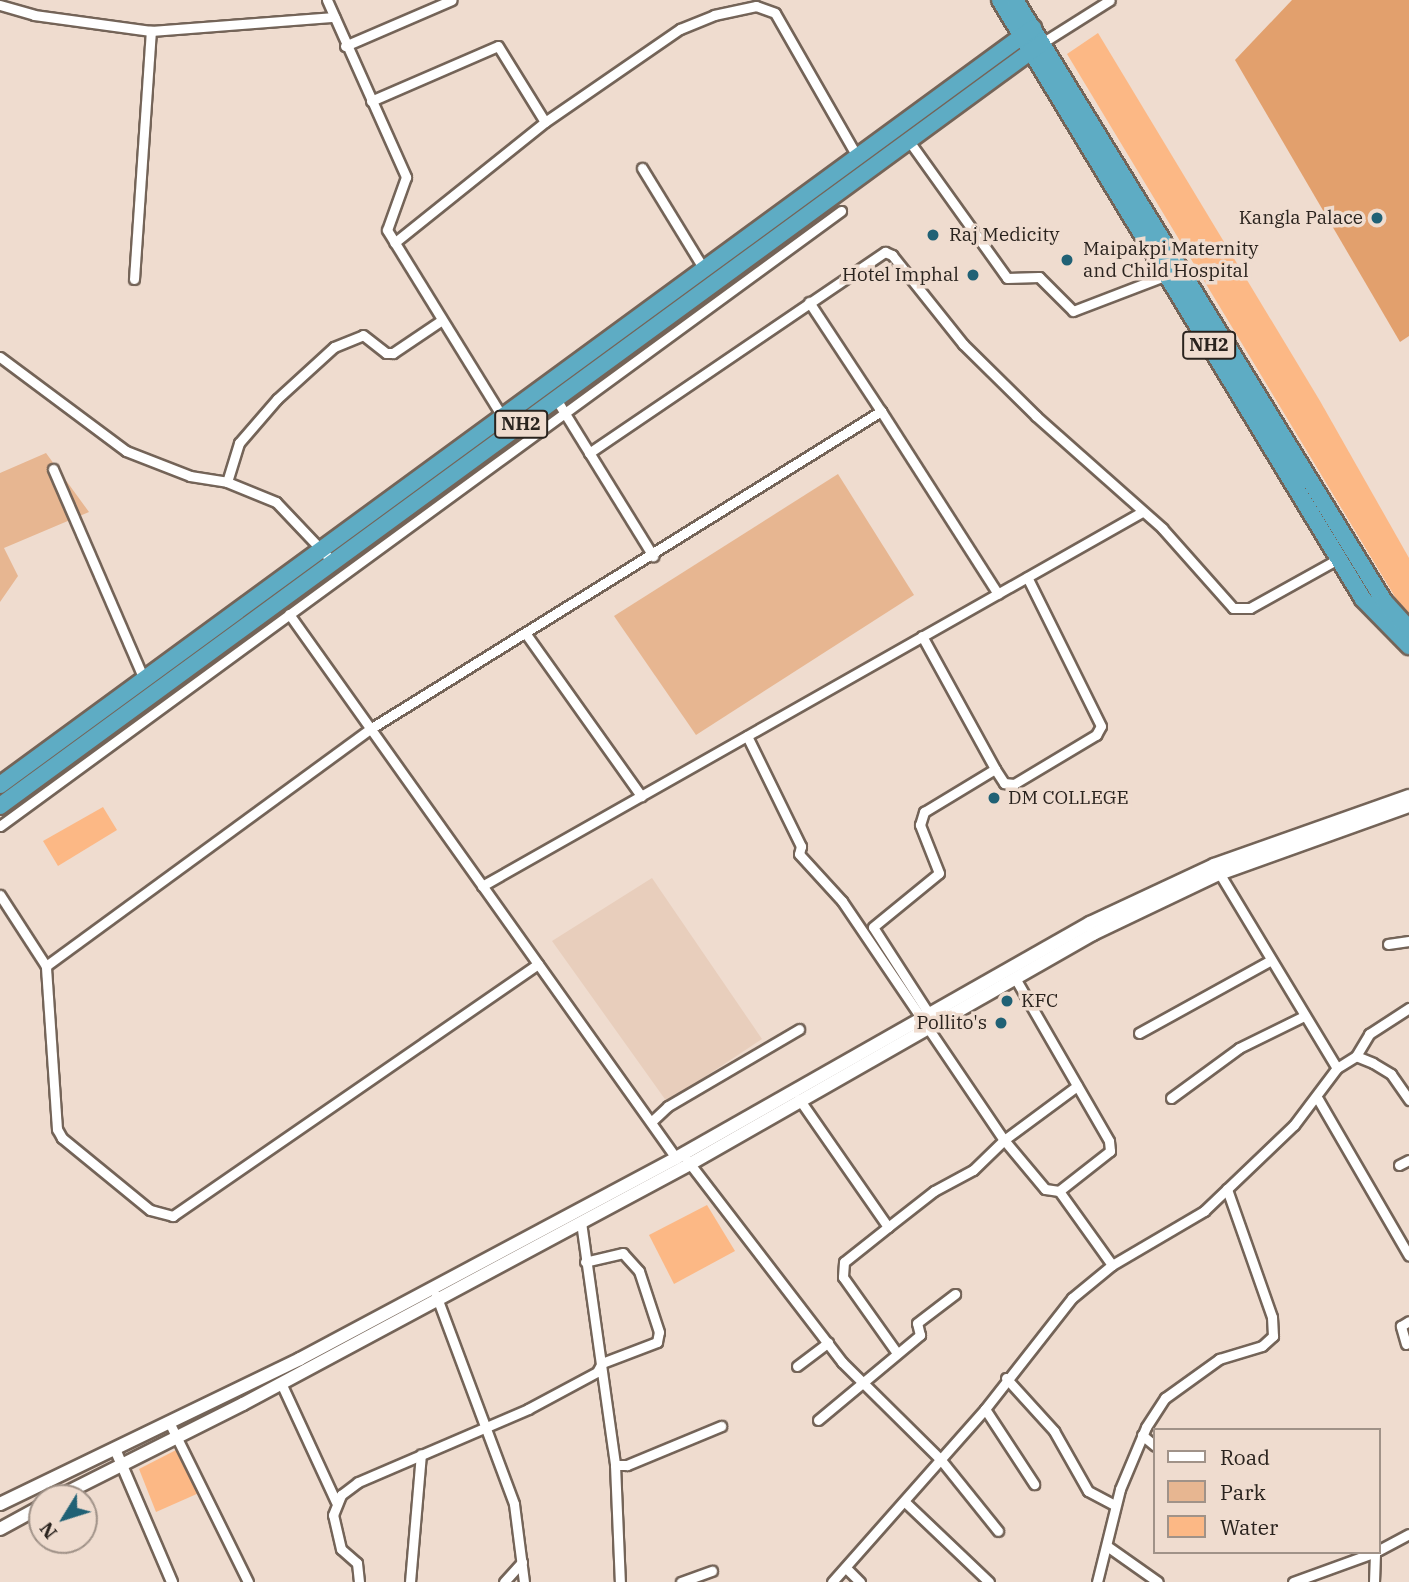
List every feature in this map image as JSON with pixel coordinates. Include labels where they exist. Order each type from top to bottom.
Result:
[{"type":"highway","points":[[1000,0],[1028,31]]},
{"type":"highway","points":[[1015,0],[1028,31]]},
{"type":"highway","name":"NH2","points":[[0,806],[556,399],[704,269],[859,159],[1028,31],[1384,601],[1409,629]]},
{"type":"highway","name":"NH2","points":[[0,785],[320,548],[503,418],[909,141],[1037,46]]},
{"type":"highway","name":"NH2","points":[[1037,46],[1167,275],[1338,559],[1383,624],[1409,646]]},
{"type":"main road","points":[[76,1484],[170,1424],[580,1222],[683,1159],[1092,928],[1216,869],[1409,796]]},
{"type":"main road","points":[[1216,869],[1409,806]]},
{"type":"main road","points":[[0,1504],[118,1455],[176,1437],[281,1382],[434,1292],[799,1099],[926,1020],[1016,978],[1092,928]]},
{"type":"main road","points":[[0,1529],[28,1514]]},
{"type":"street","points":[[327,0],[345,46],[406,177],[386,226],[503,418]]},
{"type":"street","points":[[345,46],[452,0]]},
{"type":"street","points":[[1037,46],[1110,0]]},
{"type":"street","points":[[0,5],[34,15],[151,31],[334,17]]},
{"type":"street","points":[[394,243],[545,122],[680,29],[714,15],[756,6],[775,13],[859,159]]},
{"type":"street","points":[[134,279],[151,31]]},
{"type":"street","points":[[371,101],[498,46],[545,122]]},
{"type":"street","points":[[909,141],[1007,278],[1039,277],[1073,311],[1167,275]]},
{"type":"street","points":[[642,168],[704,269]]},
{"type":"street","points":[[0,826],[841,211]]},
{"type":"street","points":[[589,453],[881,254],[892,255],[963,344],[1177,542],[1227,603],[1241,610],[1338,559]]},
{"type":"street","points":[[809,302],[998,594]]},
{"type":"street","points":[[227,482],[242,438],[318,359],[359,335],[386,353],[393,353],[442,320]]},
{"type":"street","points":[[0,357],[126,452],[190,476],[227,482],[276,502],[332,561]]},
{"type":"street","points":[[556,399],[653,556]]},
{"type":"street","points":[[46,966],[370,729],[653,556],[881,411]]},
{"type":"street","points":[[53,469],[143,677]]},
{"type":"street","points":[[482,886],[1142,512]]},
{"type":"street","points":[[922,636],[995,769],[1004,783],[1014,784],[1096,735],[1101,726],[1027,577]]},
{"type":"street","points":[[289,614],[651,1122],[828,1343],[861,1381],[941,1460],[998,1531]]},
{"type":"street","points":[[526,634],[641,796]]},
{"type":"street","points":[[747,736],[802,846],[799,854],[842,901],[926,1020],[1004,1140],[1045,1189],[1059,1191],[1110,1151],[1109,1141],[1016,978]]},
{"type":"street","points":[[926,1020],[873,927],[939,873],[920,825],[924,812],[995,769]]},
{"type":"street","points":[[1216,869],[1337,1068]]},
{"type":"street","points":[[0,895],[46,966],[60,1135],[150,1210],[166,1217],[210,1191],[538,964]]},
{"type":"street","points":[[1388,944],[1409,941]]},
{"type":"street","points":[[1139,1033],[1271,960]]},
{"type":"street","points":[[832,1582],[985,1409],[1006,1378],[1073,1298],[1112,1265],[1204,1212],[1318,1099],[1337,1068],[1356,1056],[1369,1034],[1409,1008]]},
{"type":"street","points":[[1171,1098],[1239,1048],[1304,1016]]},
{"type":"street","points":[[651,1122],[668,1106],[799,1029]]},
{"type":"street","points":[[1356,1056],[1391,1074],[1409,1100]]},
{"type":"street","points":[[897,1353],[843,1277],[844,1262],[934,1191],[973,1170],[1004,1140],[1077,1086]]},
{"type":"street","points":[[799,1099],[888,1227]]},
{"type":"street","points":[[1318,1099],[1409,1256]]},
{"type":"street","points":[[1399,1165],[1409,1160]]},
{"type":"street","points":[[1097,1582],[1114,1505],[1142,1435],[1165,1398],[1219,1359],[1262,1346],[1273,1336],[1272,1317],[1227,1189]]},
{"type":"street","points":[[1059,1191],[1112,1265]]},
{"type":"street","points":[[580,1222],[615,1465],[620,1582]]},
{"type":"street","points":[[359,1582],[357,1563],[341,1549],[333,1515],[336,1502],[358,1482],[484,1427],[591,1376],[602,1363],[657,1342],[659,1332],[639,1271],[623,1253],[585,1262]]},
{"type":"street","points":[[434,1292],[514,1504],[524,1582]]},
{"type":"street","points":[[818,1420],[861,1381],[920,1335],[917,1323],[955,1294]]},
{"type":"street","points":[[1406,1344],[1401,1326],[1409,1321]]},
{"type":"street","points":[[797,1366],[828,1343]]},
{"type":"street","points":[[1006,1378],[1054,1431],[1088,1491],[1114,1505]]},
{"type":"street","points":[[281,1382],[336,1502]]},
{"type":"street","points":[[985,1409],[1034,1484]]},
{"type":"street","points":[[170,1424],[248,1582]]},
{"type":"street","points":[[615,1465],[627,1465],[721,1426]]},
{"type":"street","points":[[1142,1435],[1154,1445]]},
{"type":"street","points":[[410,1582],[421,1454]]},
{"type":"street","points":[[118,1455],[172,1582]]},
{"type":"street","points":[[905,1502],[989,1582]]},
{"type":"street","points":[[1381,1550],[1409,1534]]},
{"type":"street","points":[[1107,1546],[1158,1582]]},
{"type":"street","points":[[1293,1582],[1371,1554]]},
{"type":"street","points":[[1374,1582],[1377,1554]]},
{"type":"street","points":[[504,1582],[522,1562]]},
{"type":"street","points":[[846,1568],[860,1582]]},
{"type":"street","points":[[681,1582],[712,1571]]},
{"type":"shaded area","points":[[1292,0],[1409,0],[1409,336],[1400,342],[1235,60]]},
{"type":"shaded area","points":[[652,878],[762,1039],[667,1102],[552,941]]},
{"type":"green space","points":[[46,453],[89,512],[4,548],[18,576],[0,602],[0,473]]},
{"type":"green space","points":[[838,474],[914,595],[696,735],[614,616]]},
{"type":"water","points":[[1098,33],[1320,401],[1409,558],[1409,620],[1067,54]]},
{"type":"water","points":[[103,807],[117,830],[58,866],[43,841]]},
{"type":"water","points":[[707,1205],[735,1251],[674,1284],[649,1235]]},
{"type":"water","points":[[176,1450],[199,1493],[156,1512],[139,1469]]},
{"type":"place","name":"Kangla Palace","points":[[1377,218]]},
{"type":"place","name":"Raj Medicity","points":[[933,235]]},
{"type":"place","name":"Maipakpi Maternity and Child Hospital","points":[[1067,260]]},
{"type":"place","name":"Hotel Imphal","points":[[973,275]]},
{"type":"place","name":"DM COLLEGE","points":[[994,798]]},
{"type":"place","name":"KFC","points":[[1007,1001]]},
{"type":"place","name":"Pollito's","points":[[1001,1023]]}]
